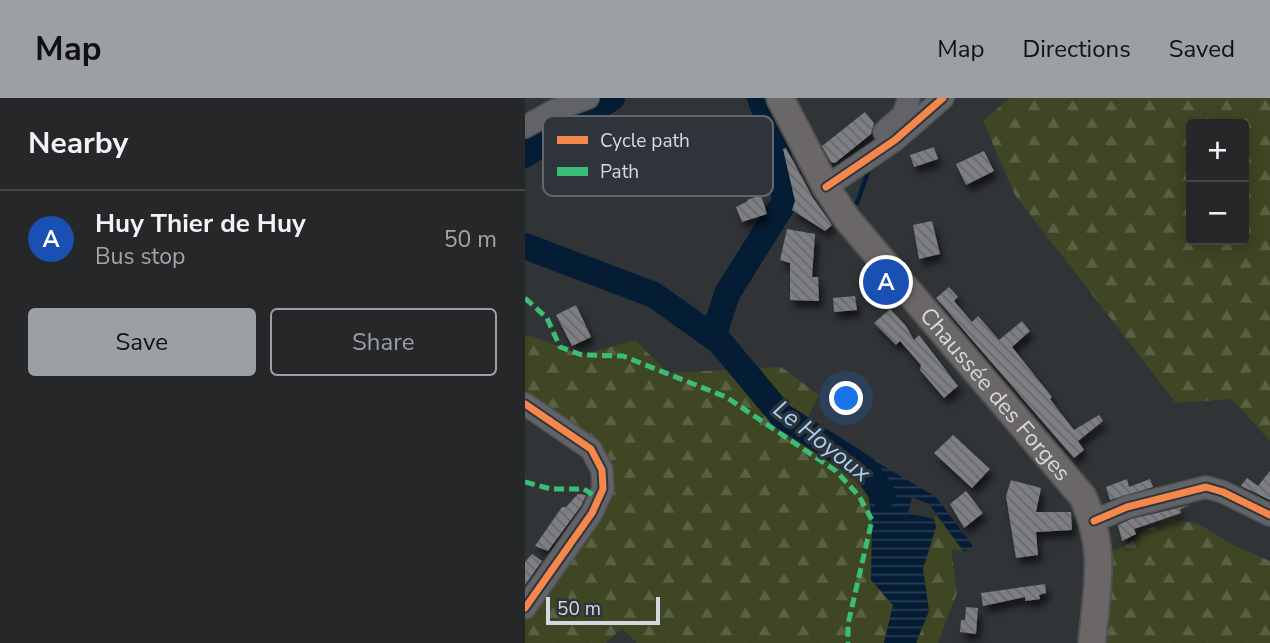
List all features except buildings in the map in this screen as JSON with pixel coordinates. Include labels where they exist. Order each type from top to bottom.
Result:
[{"type":"main road","name":"Chaussée des Forges","points":[[780,98],[826,187],[847,219],[1083,497],[1094,521],[1100,557],[1092,643]]},
{"type":"street","points":[[544,116],[588,98]]},
{"type":"street","points":[[861,164],[861,153],[903,114],[909,98]]},
{"type":"street","points":[[826,187],[895,140],[943,98]]},
{"type":"street","points":[[525,127],[543,117]]},
{"type":"street","points":[[525,404],[591,449],[602,470],[603,489],[592,513],[525,608]]},
{"type":"street","points":[[1094,521],[1127,507],[1206,487],[1223,492],[1270,515]]},
{"type":"green space","points":[[1010,98],[1270,98],[1270,441],[1232,399],[1176,403],[1015,195],[983,121]]},
{"type":"green space","points":[[531,336],[582,355],[635,340],[668,373],[781,367],[819,395],[806,421],[864,468],[872,520],[872,580],[894,605],[884,643],[637,643],[622,628],[606,643],[525,643],[525,608],[592,513],[602,470],[525,404],[525,337]]},
{"type":"green space","points":[[936,515],[964,552],[951,549],[957,593],[938,643],[916,643],[929,611],[923,569],[936,527]]},
{"type":"green space","points":[[1172,519],[1199,524],[1233,545],[1270,561],[1270,643],[1101,643],[1111,552],[1130,543],[1145,530]]},
{"type":"water","points":[[870,458],[936,497],[973,546],[964,552],[929,504],[912,497],[908,513],[934,519],[936,527],[923,569],[929,611],[916,643],[884,643],[893,605],[871,580],[872,520],[864,468]]},
{"type":"waterway","name":"Le Hoyoux","points":[[585,116],[612,98]]},
{"type":"waterway","name":"Le Hoyoux","points":[[760,98],[767,116]]},
{"type":"waterway","name":"Le Hoyoux","points":[[713,336],[728,292],[785,201],[773,133]]},
{"type":"waterway","name":"Le Hoyoux","points":[[525,155],[543,143]]},
{"type":"waterway","points":[[857,203],[869,169]]},
{"type":"waterway","name":"Le Hoyoux","points":[[525,246],[654,295],[720,342],[782,416],[864,468],[883,495]]},
{"type":"marked path","points":[[525,298],[547,318],[560,347],[582,355],[623,356],[726,397],[836,471],[859,496],[872,520],[848,624],[848,643]]},
{"type":"marked path","points":[[525,482],[551,489],[584,489],[599,499]]},
{"type":"cycle path","points":[[826,187],[895,140],[943,98]]},
{"type":"cycle path","points":[[525,404],[591,449],[602,470],[603,489],[592,513],[525,608]]},
{"type":"cycle path","points":[[1094,521],[1127,507],[1206,487],[1223,492],[1270,515]]},
{"type":"place","name":"Huy Thier de Huy","points":[[886,282]]}]
